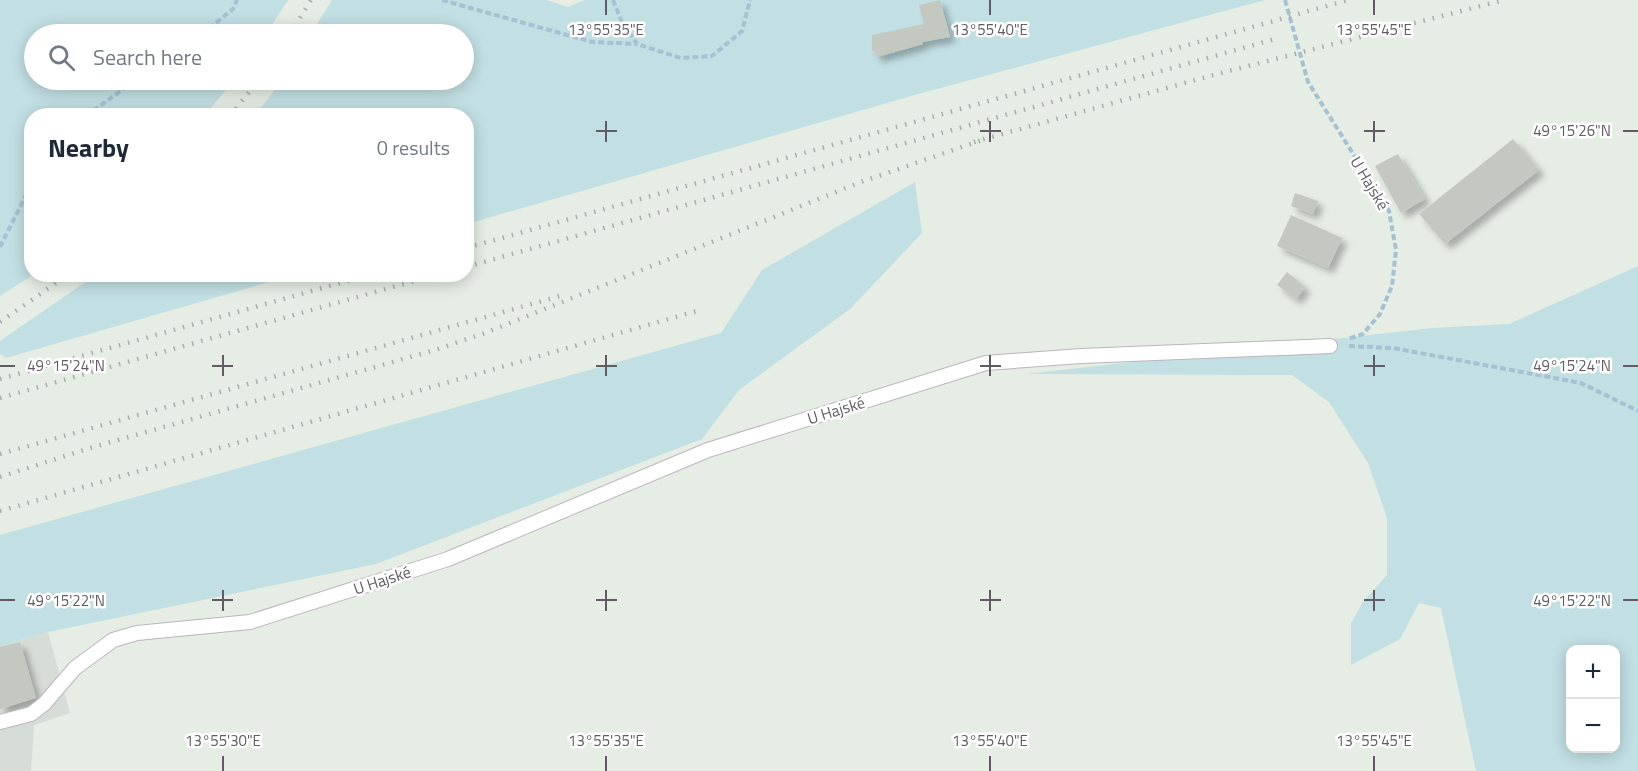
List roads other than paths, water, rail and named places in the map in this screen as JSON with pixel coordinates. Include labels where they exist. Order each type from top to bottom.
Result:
[{"type":"lane","name":"U Hajské","points":[[0,722],[31,714],[51,699],[75,668],[113,640],[137,633],[239,624],[261,619],[448,559],[708,450],[986,363],[1093,355],[1330,346]]},
{"type":"railway","points":[[296,24],[311,0]]},
{"type":"railway","points":[[474,246],[1348,0]]},
{"type":"railway","points":[[974,142],[1217,74],[1504,0]]},
{"type":"railway","points":[[474,265],[1275,39]]},
{"type":"railway","points":[[236,108],[251,90]]},
{"type":"railway","points":[[0,477],[90,448],[435,350],[485,333],[861,182],[982,140]]},
{"type":"railway","points":[[0,322],[58,282]]},
{"type":"railway","points":[[0,379],[344,282]]},
{"type":"railway","points":[[0,398],[411,282]]},
{"type":"railway","points":[[0,454],[560,296]]},
{"type":"railway","points":[[0,511],[700,310]]}]
